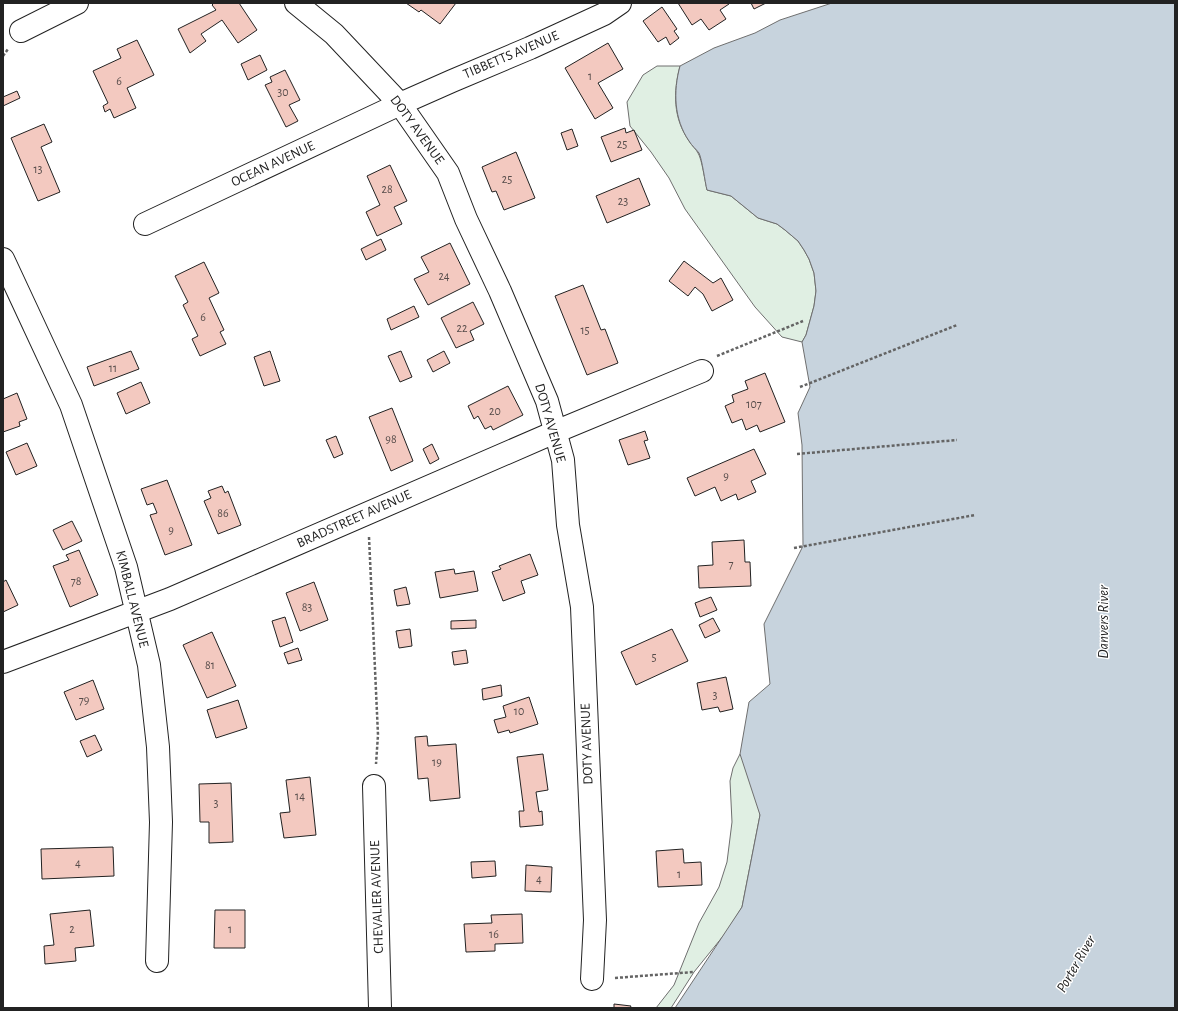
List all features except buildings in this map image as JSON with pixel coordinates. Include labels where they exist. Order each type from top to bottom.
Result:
[{"type":"street","points":[[21,31],[77,3]]},
{"type":"street","name":"DOTY AVENUE","points":[[296,3],[334,34],[400,104],[448,173],[466,219],[503,298],[547,401],[563,460],[568,525],[582,607],[595,920],[592,979]]},
{"type":"street","name":"TIBBETTS AVENUE","points":[[400,104],[530,48],[604,14],[620,3]]},
{"type":"street","name":"OCEAN AVENUE","points":[[145,224],[400,104]]},
{"type":"street","name":"KIMBALL AVENUE","points":[[3,259],[72,406],[126,567],[149,666],[158,747],[161,822],[157,961]]},
{"type":"street","name":"BRADSTREET AVENUE","points":[[3,662],[170,599],[555,432],[702,371]]},
{"type":"street","name":"CHEVALIER AVENUE","points":[[374,786],[380,1008]]},
{"type":"path","points":[[702,371],[716,356],[803,321]]},
{"type":"path","points":[[800,387],[957,325]]},
{"type":"path","points":[[796,454],[957,440]]},
{"type":"path","points":[[368,513],[378,735],[374,786]]},
{"type":"path","points":[[794,548],[975,515]]},
{"type":"path","points":[[592,979],[693,972]]},
{"type":"green space","points":[[657,66],[680,66],[676,85],[677,114],[684,132],[699,156],[707,190],[731,196],[758,218],[777,224],[798,241],[809,259],[814,273],[816,291],[814,306],[806,335],[802,342],[782,337],[755,307],[685,209],[669,178],[651,152],[630,126],[627,102],[643,75]]},
{"type":"green space","points":[[740,754],[751,762],[760,815],[742,907],[728,930],[694,972],[671,1008],[656,1008],[674,985],[699,923],[719,887],[727,862],[732,822],[730,781],[733,768]]},
{"type":"water","points":[[832,3],[1175,3],[1175,1008],[675,1008],[742,907],[760,815],[740,754],[749,702],[770,684],[764,624],[803,546],[802,445],[798,413],[810,387],[802,342],[806,335],[814,306],[816,291],[814,273],[809,259],[798,241],[777,224],[758,218],[731,196],[707,190],[699,153],[690,143],[680,124],[676,105],[676,86],[680,66],[714,48],[755,33],[780,20]]},
{"type":"water label","name":"Danvers River","points":[[1103,622]]},
{"type":"water label","name":"Porter River","points":[[1076,964]]}]
